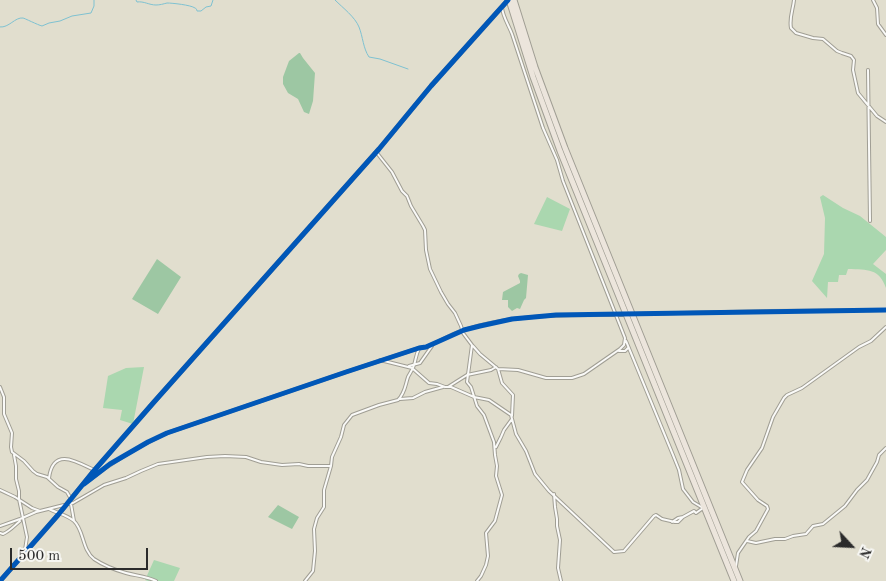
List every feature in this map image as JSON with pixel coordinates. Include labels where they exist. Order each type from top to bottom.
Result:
[{"type":"highway","points":[[509,0],[533,77],[560,150],[740,581]]},
{"type":"highway","points":[[514,0],[550,110],[704,509],[734,581]]},
{"type":"street","points":[[0,581],[70,502],[94,470],[509,0]]},
{"type":"street","points":[[794,0],[791,28],[796,33],[823,39],[837,50],[851,56],[854,60],[852,70],[857,92],[868,106],[886,122]]},
{"type":"street","points":[[873,0],[877,8],[878,24],[886,35]]},
{"type":"street","points":[[502,7],[502,12],[512,34],[543,128],[557,160],[562,181],[679,470],[682,489],[693,502],[704,509]]},
{"type":"street","points":[[868,70],[870,221]]},
{"type":"street","points":[[376,152],[392,172],[425,230],[426,250],[430,269],[441,292],[455,313],[463,333],[480,354],[497,368],[502,382],[513,395],[512,418],[516,434],[526,451],[533,472],[614,552],[624,551],[656,515],[672,522],[678,522],[694,511],[696,513],[704,509]]},
{"type":"street","points":[[84,484],[110,464],[167,433],[380,360],[426,347],[462,331],[512,319],[556,315],[886,310]]},
{"type":"street","points":[[734,568],[737,564],[738,553],[756,531],[768,508],[744,486],[742,480],[762,448],[780,403],[787,395],[802,388],[845,356],[871,341],[886,327]]},
{"type":"street","points":[[448,387],[467,375],[497,368],[518,370],[546,378],[570,378],[584,374],[617,352],[624,345],[625,338]]},
{"type":"street","points":[[380,360],[413,367],[420,363],[433,344]]},
{"type":"street","points":[[472,345],[467,382],[471,387],[477,406],[484,415],[494,442],[497,466],[496,476],[502,497],[494,521],[486,533],[488,556],[486,565],[477,581]]},
{"type":"street","points":[[400,399],[419,348]]},
{"type":"street","points":[[617,352],[625,351],[629,348]]},
{"type":"street","points":[[413,367],[427,382],[443,387]]},
{"type":"street","points":[[0,387],[4,397],[4,414],[12,433],[11,450],[14,454],[19,500],[27,537],[25,553]]},
{"type":"street","points":[[305,581],[313,571],[314,529],[317,518],[324,507],[324,490],[332,457],[344,425],[350,417],[374,406],[400,399],[413,398],[425,392],[448,387],[474,398],[494,402],[512,418]]},
{"type":"street","points":[[505,411],[510,410],[512,406]]},
{"type":"street","points":[[495,449],[512,418]]},
{"type":"street","points":[[747,541],[756,543],[785,539],[806,534],[813,526],[823,524],[845,506],[867,480],[879,455],[886,448]]},
{"type":"street","points":[[14,454],[33,471],[49,478],[58,487],[67,492],[74,521],[89,554],[114,569],[148,577],[156,581]]},
{"type":"street","points":[[0,526],[70,502],[104,485],[158,464],[225,456],[246,457],[274,465],[331,466]]},
{"type":"street","points":[[49,478],[52,466],[61,459],[72,459],[94,470]]},
{"type":"street","points":[[0,490],[40,511]]},
{"type":"street","points":[[554,494],[560,540],[558,568],[561,581]]},
{"type":"street","points":[[49,509],[74,521]]},
{"type":"street","points":[[0,533],[7,532],[23,518]]},
{"type":"green space","points":[[299,53],[315,73],[313,101],[309,114],[304,112],[298,99],[288,93],[283,84],[283,77],[289,61]]},
{"type":"green space","points":[[823,195],[860,216],[886,237],[886,250],[873,264],[886,274],[886,288],[880,277],[872,271],[848,269],[846,275],[839,275],[838,282],[828,282],[827,298],[812,281],[824,254],[825,218],[820,197]]},
{"type":"green space","points":[[547,197],[570,209],[562,231],[534,224]]},
{"type":"green space","points":[[157,259],[181,277],[158,314],[132,299]]},
{"type":"green space","points":[[521,273],[528,275],[526,298],[520,309],[517,308],[512,311],[508,307],[508,300],[502,300],[503,292],[520,283],[518,276]]},
{"type":"green space","points":[[144,367],[133,424],[120,420],[122,410],[103,408],[108,376],[126,368]]},
{"type":"green space","points":[[278,505],[299,517],[292,529],[268,517]]},
{"type":"green space","points":[[154,560],[180,568],[174,581],[145,580]]},
{"type":"waterway","points":[[0,27],[6,26],[20,18],[42,26],[72,16],[91,13],[94,0]]},
{"type":"waterway","points":[[136,0],[137,2],[153,5],[167,3],[186,5],[195,8],[197,11],[211,6],[213,0]]},
{"type":"waterway","points":[[335,0],[357,23],[369,57],[408,69]]},
{"type":"cycle path","points":[[0,581],[154,402],[379,149],[431,86],[508,0]]},
{"type":"cycle path","points":[[84,484],[110,464],[167,433],[426,347],[464,330],[512,319],[556,315],[886,310]]}]
